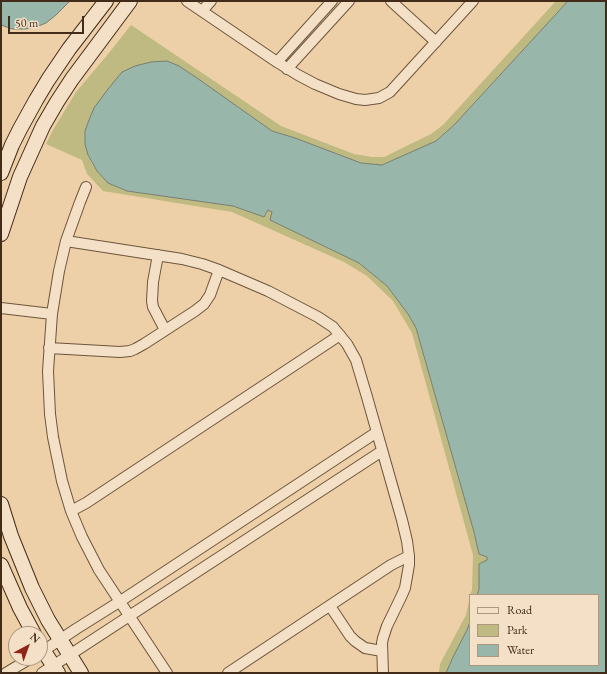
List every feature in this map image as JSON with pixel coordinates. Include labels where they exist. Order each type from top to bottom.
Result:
[{"type":"street","points":[[2,168],[20,129],[48,80],[106,1]]},
{"type":"street","points":[[1,234],[20,177],[43,126],[72,79],[130,1]]},
{"type":"street","points":[[187,1],[287,69],[315,84],[348,97],[364,100],[379,98],[390,92],[474,1]]},
{"type":"street","points":[[202,12],[211,1]]},
{"type":"street","points":[[277,62],[332,1]]},
{"type":"street","points":[[287,69],[348,1]]},
{"type":"street","points":[[391,1],[436,42]]},
{"type":"street","points":[[86,187],[66,241],[59,271],[52,314],[48,371],[50,414],[59,470],[72,511],[94,562],[167,673]]},
{"type":"street","points":[[66,241],[182,259],[219,270],[257,286],[313,314],[327,323],[347,344],[356,360],[367,397],[402,520],[409,556],[404,588],[385,632],[382,643],[383,673]]},
{"type":"street","points":[[158,255],[153,282],[152,301],[155,311],[165,330]]},
{"type":"street","points":[[49,348],[130,351],[204,304],[210,295],[219,270]]},
{"type":"street","points":[[1,308],[52,314]]},
{"type":"street","points":[[72,511],[340,335]]},
{"type":"street","points":[[48,646],[120,602],[377,432]]},
{"type":"street","points":[[51,670],[70,655],[382,451]]},
{"type":"street","points":[[1,504],[27,576],[40,604],[81,673]]},
{"type":"street","points":[[228,673],[391,566],[409,556]]},
{"type":"street","points":[[1,565],[30,626]]},
{"type":"street","points":[[330,606],[355,641],[365,648],[382,651]]},
{"type":"street","points":[[6,673],[18,666]]},
{"type":"green space","points":[[556,1],[568,1],[455,124],[436,141],[382,166],[361,163],[272,131],[179,66],[88,155],[92,164],[103,178],[127,191],[233,206],[264,217],[268,210],[272,212],[270,220],[359,263],[387,286],[408,314],[416,328],[479,554],[487,557],[477,594],[470,594],[472,590],[473,555],[412,333],[393,301],[367,276],[344,262],[232,212],[103,191],[87,174],[82,160],[46,144],[76,92],[131,25],[281,126],[354,154],[384,157],[431,134],[443,125]]},
{"type":"green space","points":[[469,602],[469,625],[467,630],[446,673],[439,673],[440,664],[466,615]]},
{"type":"water","points":[[1,1],[70,1],[46,23],[25,29],[12,29],[1,25]]},
{"type":"water","points":[[568,1],[606,1],[606,673],[446,673],[469,625],[469,666],[599,666],[599,594],[477,594],[479,589],[479,564],[487,560],[487,557],[479,554],[416,328],[408,314],[387,286],[359,263],[270,220],[272,212],[268,210],[264,217],[233,206],[127,191],[108,183],[97,171],[88,155],[85,144],[85,131],[94,108],[122,72],[135,66],[151,62],[167,61],[179,66],[197,78],[272,131],[361,163],[382,165],[436,141],[455,124]]}]
